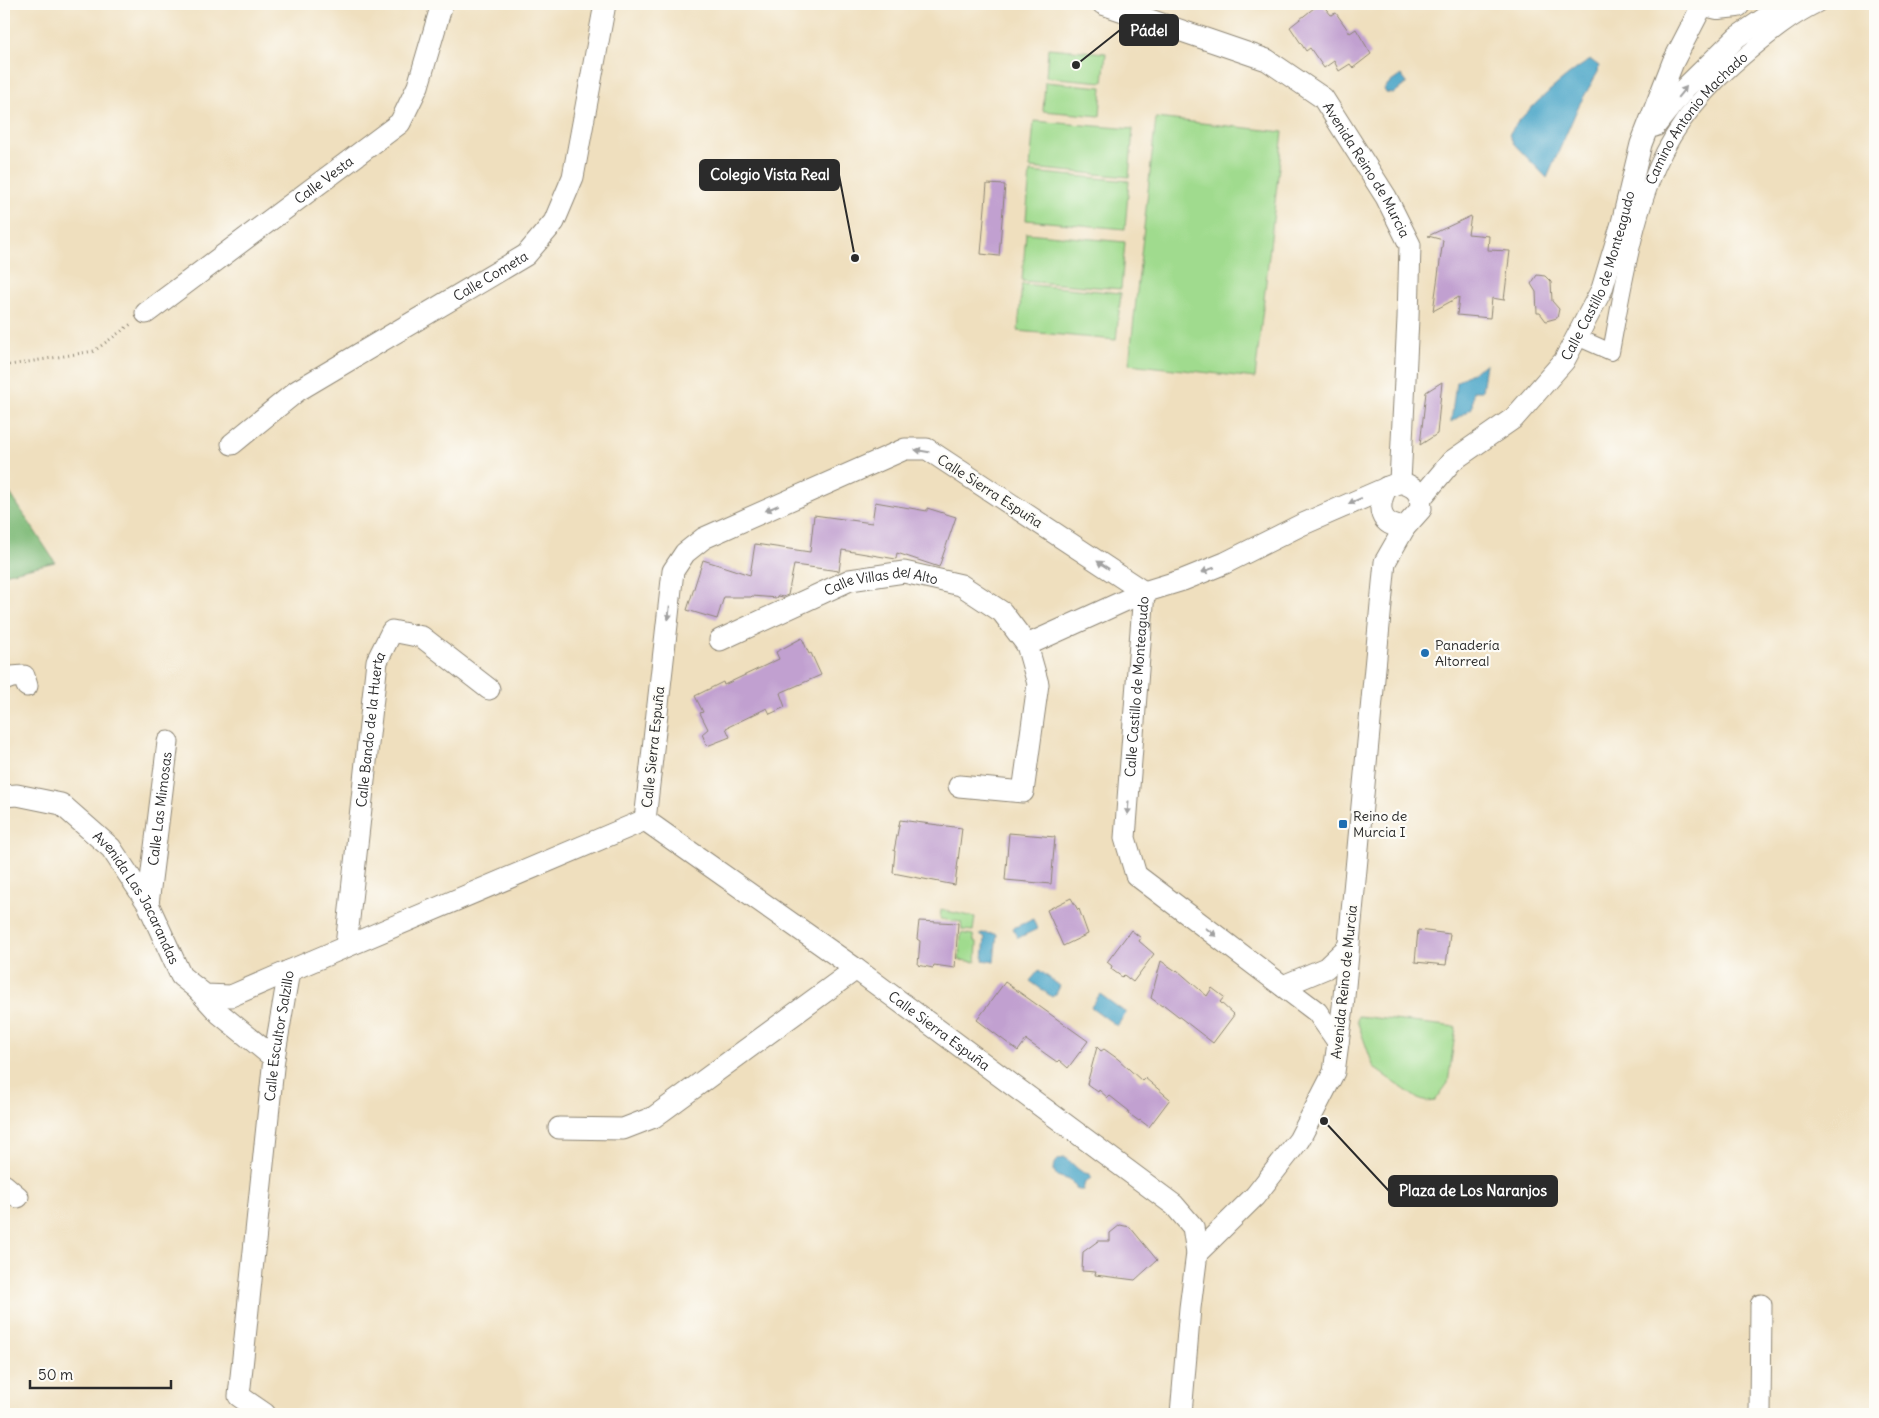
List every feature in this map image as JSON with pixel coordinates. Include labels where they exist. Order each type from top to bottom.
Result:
[{"type":"street","name":"Calle Vesta","points":[[146,313],[400,123],[418,86],[442,4]]},
{"type":"street","name":"Calle Cometa","points":[[232,444],[297,391],[526,255],[554,222],[573,177],[605,4]]},
{"type":"street","name":"Avenida Reino de Murcia","points":[[1103,4],[1267,60],[1323,98],[1386,197],[1410,245],[1393,484],[1383,494],[1381,514],[1396,525]]},
{"type":"street","name":"Calle Castillo de Monteagudo","points":[[1421,498],[1452,461],[1514,418],[1564,361],[1602,289],[1622,223],[1641,144],[1673,62],[1703,4]]},
{"type":"street","points":[[1709,4],[1718,6],[1737,4]]},
{"type":"street","points":[[1641,144],[1686,87],[1737,37],[1786,4]]},
{"type":"street","name":"Camino Antonio Machado","points":[[1577,337],[1612,352],[1625,279],[1644,204],[1657,167],[1675,133],[1693,108],[1726,71],[1772,33],[1818,4]]},
{"type":"street","name":"Calle Sierra Espuña","points":[[1144,592],[926,449],[905,449],[704,538],[685,553],[673,572],[645,820],[856,969],[1174,1205],[1194,1226],[1197,1253]]},
{"type":"street","points":[[1393,484],[1413,486],[1421,498]]},
{"type":"street","name":"Calle Castillo de Monteagudo","points":[[1338,1042],[1317,1012],[1136,874],[1125,838],[1144,592],[1183,580],[1225,563],[1302,525],[1393,484]]},
{"type":"street","name":"Avenida Reino de Murcia","points":[[1396,525],[1414,518],[1421,509],[1421,498]]},
{"type":"street","name":"Avenida Reino de Murcia","points":[[1197,1253],[1255,1196],[1299,1140],[1334,1072],[1385,562],[1396,525]]},
{"type":"street","name":"Calle Villas del Alto","points":[[720,640],[850,580],[904,572],[961,585],[1002,612],[1027,645]]},
{"type":"street","points":[[960,786],[1023,792],[1038,684],[1027,645],[1144,592]]},
{"type":"street","name":"Calle Bando de la Huerta","points":[[346,946],[377,661],[392,631],[422,637],[489,689]]},
{"type":"street","points":[[4,680],[24,676],[27,686]]},
{"type":"street","name":"Calle Las Mimosas","points":[[148,904],[168,742]]},
{"type":"street","name":"Avenida Las Jacarandas","points":[[4,796],[17,795],[61,804],[111,848],[148,904],[181,976],[205,995],[232,996],[289,971]]},
{"type":"street","name":"Calle Escultor Salzillo","points":[[265,1414],[239,1405],[274,1058],[289,971],[645,820]]},
{"type":"street","points":[[1283,986],[1326,968],[1348,947]]},
{"type":"street","points":[[560,1128],[623,1129],[654,1117],[856,969]]},
{"type":"street","points":[[195,987],[219,1013],[274,1058]]},
{"type":"street","points":[[1181,1414],[1190,1308],[1197,1253]]},
{"type":"street","points":[[1760,1414],[1761,1304]]},
{"type":"path","points":[[4,366],[94,351],[146,313]]},
{"type":"green space","points":[[1048,48],[1106,53],[1103,82],[1046,77]]},
{"type":"green space","points":[[1045,82],[1102,87],[1100,116],[1043,111]]},
{"type":"green space","points":[[1156,118],[1283,132],[1255,378],[1129,364]]},
{"type":"green space","points":[[1034,121],[1133,129],[1129,177],[1030,168]]},
{"type":"green space","points":[[1030,172],[1129,181],[1125,229],[1026,220]]},
{"type":"green space","points":[[1026,233],[1125,242],[1121,289],[1022,281]]},
{"type":"green space","points":[[1022,284],[1121,293],[1116,340],[1018,331]]},
{"type":"green space","points":[[4,484],[55,562],[4,574]]},
{"type":"green space","points":[[941,910],[975,917],[973,931],[962,930],[961,922],[940,919]]},
{"type":"green space","points":[[961,933],[973,935],[974,941],[977,942],[976,962],[959,960]]},
{"type":"green space","points":[[1358,1016],[1456,1027],[1448,1083],[1435,1101],[1427,1102],[1418,1099],[1374,1068],[1357,1021]]},
{"type":"water","points":[[1591,60],[1599,66],[1598,72],[1579,105],[1547,178],[1514,144],[1509,135],[1523,117],[1546,94]]},
{"type":"water","points":[[1401,75],[1407,83],[1393,94],[1386,93],[1384,89],[1388,84]]},
{"type":"water","points":[[1486,364],[1482,391],[1473,391],[1472,408],[1451,422],[1456,382]]},
{"type":"water","points":[[1033,919],[1037,929],[1018,938],[1013,928]]},
{"type":"water","points":[[981,933],[997,934],[994,962],[983,960],[985,937],[981,936]]},
{"type":"water","points":[[1039,970],[1060,986],[1052,997],[1030,981]]},
{"type":"water","points":[[1100,994],[1126,1013],[1117,1026],[1091,1007]]},
{"type":"water","points":[[1066,1158],[1079,1170],[1089,1174],[1091,1178],[1085,1182],[1083,1190],[1078,1190],[1070,1180],[1057,1176],[1054,1171],[1057,1161]]},
{"type":"building","points":[[1319,4],[1322,4],[1331,15],[1336,13],[1350,33],[1356,29],[1371,54],[1353,68],[1350,64],[1339,71],[1334,61],[1324,68],[1310,48],[1306,51],[1290,27]]},
{"type":"building","points":[[987,184],[1005,185],[999,256],[981,254]]},
{"type":"building","points":[[1471,216],[1468,234],[1489,236],[1488,250],[1510,251],[1504,300],[1492,298],[1490,318],[1457,315],[1459,297],[1433,311],[1443,240],[1428,236]]},
{"type":"building","points":[[1537,275],[1545,276],[1551,282],[1552,301],[1559,309],[1557,318],[1546,321],[1540,313],[1537,313],[1536,292],[1531,284]]},
{"type":"building","points":[[1442,382],[1437,434],[1420,445],[1426,392]]},
{"type":"building","points":[[875,502],[927,511],[927,508],[956,517],[939,567],[897,553],[896,559],[842,550],[839,571],[794,565],[788,595],[783,597],[724,597],[717,619],[687,610],[703,560],[750,575],[755,544],[810,552],[814,515],[872,523]]},
{"type":"building","points":[[802,638],[821,675],[780,693],[785,707],[770,714],[767,708],[726,728],[730,737],[707,746],[702,734],[708,729],[700,713],[703,712],[695,696],[723,682],[724,685],[779,659],[776,652]]},
{"type":"building","points":[[900,820],[962,828],[955,885],[893,873],[894,851]]},
{"type":"building","points":[[1009,833],[1055,837],[1051,884],[1005,880]]},
{"type":"building","points":[[1071,898],[1079,909],[1088,934],[1063,946],[1047,910]]},
{"type":"building","points":[[919,921],[958,923],[955,968],[934,965],[933,968],[918,965],[920,941],[917,939]]},
{"type":"building","points":[[1131,930],[1141,938],[1139,941],[1154,954],[1133,982],[1111,969],[1112,966],[1107,962]]},
{"type":"building","points":[[1418,930],[1450,934],[1446,965],[1415,962]]},
{"type":"building","points":[[1161,961],[1177,970],[1207,996],[1212,988],[1224,997],[1220,1002],[1234,1015],[1213,1043],[1164,1005],[1162,1006],[1151,998]]},
{"type":"building","points":[[1005,982],[1088,1041],[1068,1068],[1059,1060],[1057,1062],[1026,1040],[1018,1051],[977,1020]]},
{"type":"building","points":[[1097,1047],[1101,1051],[1104,1049],[1118,1059],[1142,1081],[1145,1078],[1170,1099],[1149,1127],[1128,1113],[1129,1111],[1110,1096],[1108,1098],[1099,1090],[1098,1092],[1087,1084]]},
{"type":"building","points":[[1120,1225],[1130,1227],[1157,1260],[1135,1280],[1095,1275],[1096,1272],[1082,1271],[1083,1252],[1098,1241],[1110,1241],[1110,1233]]},
{"type":"place","name":"Pádel","points":[[1076,65]]},
{"type":"place","name":"Colegio Vista Real","points":[[855,258]]},
{"type":"place","name":"Panadería Altorreal","points":[[1425,653]]},
{"type":"place","name":"Reino de Murcia I","points":[[1343,824]]},
{"type":"place","name":"Plaza de Los Naranjos","points":[[1324,1121]]}]
